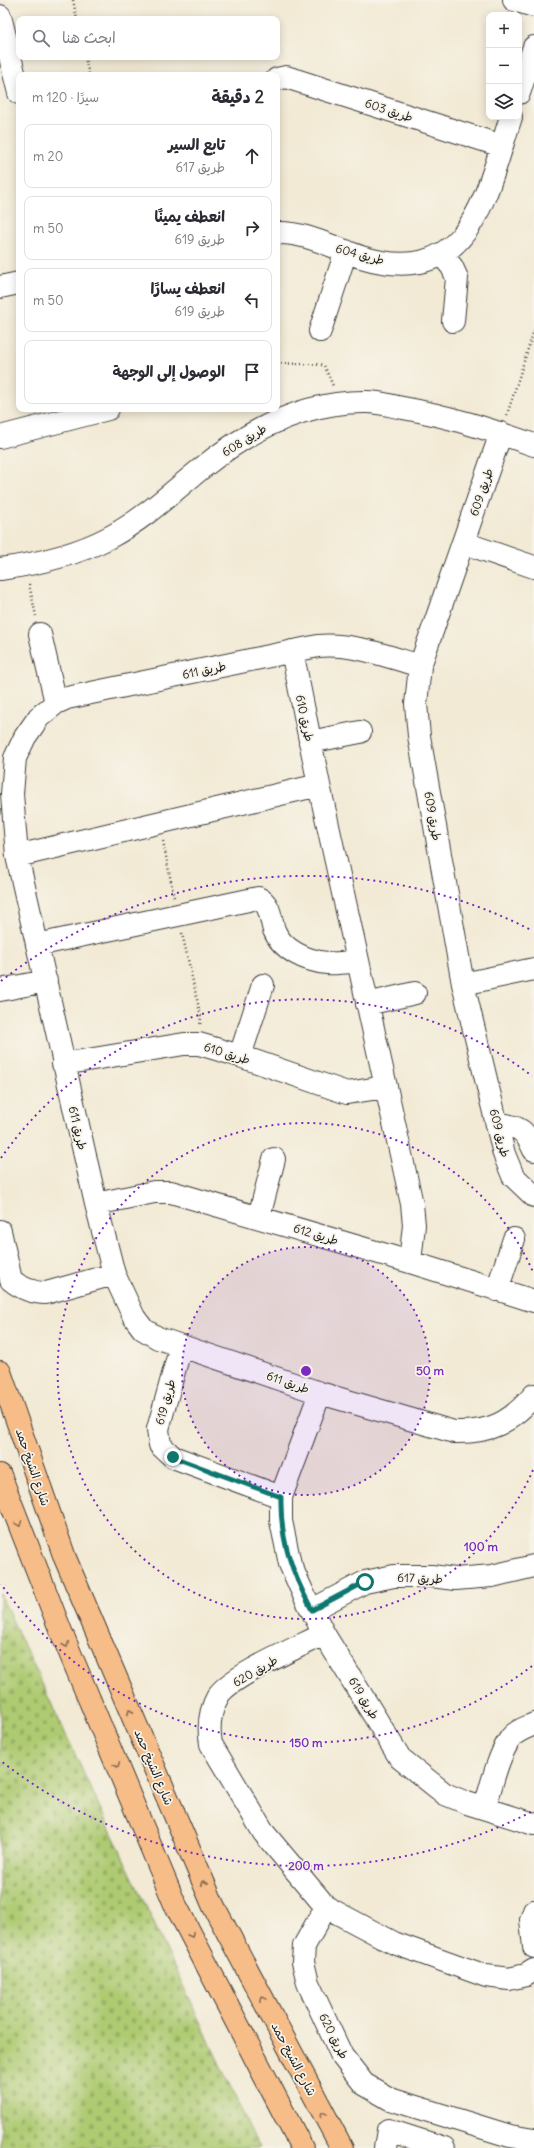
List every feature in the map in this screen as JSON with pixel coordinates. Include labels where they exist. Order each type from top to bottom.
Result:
[{"type":"main road","name":"شارع الشيخ حمد","points":[[0,1372],[65,1558],[214,1907],[342,2148]]},
{"type":"main road","points":[[0,1475],[60,1629],[174,1902],[302,2148]]},
{"type":"street","points":[[514,0],[534,6]]},
{"type":"street","points":[[0,16],[16,80]]},
{"type":"street","points":[[522,84],[534,47]]},
{"type":"street","name":"طريق 603","points":[[280,78],[286,77],[502,146]]},
{"type":"street","name":"طريق 604","points":[[280,233],[302,236],[363,257],[405,265],[425,262],[442,255],[469,228],[485,196],[510,120]]},
{"type":"street","points":[[320,331],[346,251]]},
{"type":"street","points":[[442,255],[452,267],[457,278],[453,321]]},
{"type":"street","points":[[0,287],[16,284]]},
{"type":"street","name":"طريق 608","points":[[0,569],[25,566],[68,554],[109,537],[135,521],[222,453],[263,427],[285,418],[340,403],[368,402],[442,415],[534,445]]},
{"type":"street","points":[[0,436],[96,412]]},
{"type":"street","name":"طريق 609","points":[[501,433],[476,509],[420,666],[416,704],[419,736],[463,984],[498,1123],[504,1154],[513,1176],[534,1196]]},
{"type":"street","points":[[440,570],[455,525],[466,514],[476,509]]},
{"type":"street","points":[[464,543],[534,567]]},
{"type":"street","points":[[40,634],[56,703]]},
{"type":"street","name":"طريق 611","points":[[420,666],[361,648],[338,644],[292,651],[67,698],[56,703],[39,717],[8,758],[17,856],[46,981],[63,1064],[114,1274],[134,1317],[144,1329],[158,1338],[320,1393],[454,1432],[475,1432],[498,1426],[522,1410],[534,1395]]},
{"type":"street","name":"طريق 610","points":[[292,651],[319,785],[412,1204],[414,1225],[410,1262]]},
{"type":"street","points":[[310,742],[360,732]]},
{"type":"street","points":[[17,856],[319,785]]},
{"type":"street","points":[[37,945],[258,898],[267,905],[274,931],[282,943],[294,953],[326,963],[358,961]]},
{"type":"street","points":[[463,984],[534,969]]},
{"type":"street","points":[[0,990],[46,981]]},
{"type":"street","points":[[240,1056],[263,985]]},
{"type":"street","points":[[367,1004],[416,993]]},
{"type":"street","name":"طريق 610","points":[[63,1064],[184,1044],[199,1044],[240,1056],[347,1093],[359,1093],[385,1087]]},
{"type":"street","points":[[498,1123],[524,1131],[534,1150]]},
{"type":"street","points":[[259,1217],[274,1159]]},
{"type":"street","name":"طريق 612","points":[[96,1204],[154,1192],[171,1192],[410,1262],[534,1301]]},
{"type":"street","points":[[0,1231],[11,1280],[27,1290],[36,1293],[46,1293],[114,1274]]},
{"type":"street","points":[[498,1290],[514,1239]]},
{"type":"street","name":"طريق 619","points":[[181,1346],[158,1429],[160,1445],[173,1457],[281,1497]]},
{"type":"street","name":"طريق 619","points":[[320,1393],[281,1497],[281,1521],[290,1564],[312,1610],[324,1634],[400,1758],[445,1794],[467,1803],[485,1807],[534,1824]]},
{"type":"street","name":"طريق 617","points":[[312,1610],[365,1582],[394,1576],[431,1576],[455,1579],[492,1576],[534,1566]]},
{"type":"street","name":"طريق 620","points":[[324,1634],[238,1679],[219,1695],[211,1714],[208,1729],[211,1744],[264,1833],[326,1907],[394,1944],[486,1976],[509,1979],[526,1975],[534,1970]]},
{"type":"street","points":[[485,1807],[504,1750],[510,1738],[520,1730],[534,1724]]},
{"type":"street","name":"طريق 620","points":[[326,1907],[304,1946],[303,1962],[308,1983],[342,2056],[364,2084],[390,2099],[510,2136],[534,2140]]},
{"type":"street","points":[[534,1911],[531,1920],[534,1947]]},
{"type":"street","points":[[390,2099],[387,2139],[444,2148]]},
{"type":"path","points":[[73,0],[76,16]]},
{"type":"path","points":[[86,60],[88,72]]},
{"type":"path","points":[[501,433],[534,330]]},
{"type":"path","points":[[280,363],[324,365],[340,403]]},
{"type":"path","points":[[25,566],[40,634]]},
{"type":"green space","points":[[0,1594],[259,2148],[0,2148]]},
{"type":"route","points":[[173,1457],[281,1497],[281,1521],[290,1564],[312,1610],[365,1582]]}]
